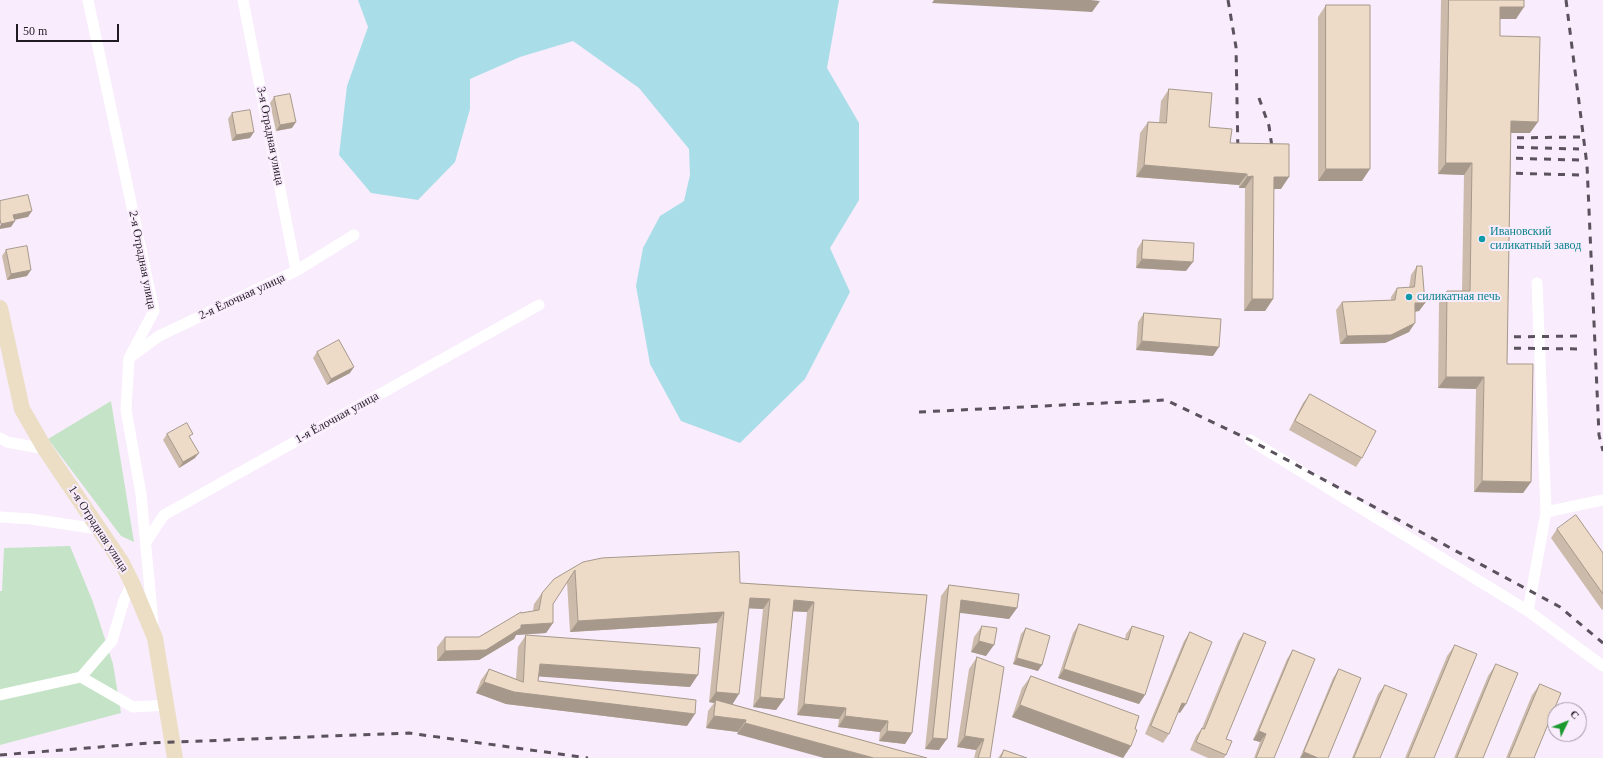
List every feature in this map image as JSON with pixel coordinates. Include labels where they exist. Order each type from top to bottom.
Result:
[{"type":"main road","name":"1-я Отрадная улица","points":[[0,308],[22,409],[45,449],[122,563],[155,638],[175,758]]},
{"type":"street","name":"2-я Отрадная улица","points":[[88,0],[154,311],[129,358],[126,410],[141,494],[146,542],[147,571],[155,638]]},
{"type":"street","name":"3-я Отрадная улица","points":[[243,0],[296,271]]},
{"type":"street","name":"2-я Ёлочная улица","points":[[129,358],[159,336],[296,271],[354,235]]},
{"type":"street","points":[[1528,611],[1546,512],[1537,283]]},
{"type":"street","name":"1-я Ёлочная улица","points":[[146,542],[164,515],[539,305]]},
{"type":"street","points":[[0,438],[7,442],[45,449]]},
{"type":"street","points":[[1250,440],[1528,611],[1603,666]]},
{"type":"street","points":[[1546,512],[1603,500]]},
{"type":"street","points":[[0,517],[31,519],[98,529]]},
{"type":"street","points":[[0,695],[81,677],[112,641],[124,600],[132,583]]},
{"type":"street","points":[[81,677],[133,707],[168,713]]},
{"type":"green space","points":[[111,401],[134,542],[121,536],[48,439]]},
{"type":"green space","points":[[70,546],[93,602],[113,664],[121,713],[0,745],[0,591],[2,591],[4,548]]},
{"type":"water","points":[[358,0],[839,0],[827,68],[859,123],[859,200],[830,248],[850,292],[805,379],[740,443],[681,421],[650,364],[636,286],[643,248],[660,216],[684,201],[690,175],[689,149],[639,88],[573,41],[520,57],[470,79],[470,109],[455,162],[418,200],[371,193],[339,155],[347,86],[368,27]]},
{"type":"building","name":"Ивановский силикатный завод","points":[[1449,0],[1524,0],[1524,7],[1500,7],[1500,36],[1540,37],[1538,122],[1511,121],[1507,364],[1533,364],[1531,482],[1482,481],[1484,377],[1446,377],[1447,291],[1470,291],[1472,163],[1446,163]]},
{"type":"building","points":[[1326,5],[1370,5],[1370,169],[1326,169]]},
{"type":"building","points":[[1169,89],[1212,93],[1209,127],[1232,129],[1230,143],[1289,144],[1289,177],[1274,177],[1273,299],[1252,299],[1253,176],[1247,177],[1247,174],[1144,165],[1148,122],[1166,123]]},
{"type":"building","points":[[290,94],[296,122],[280,125],[274,97]]},
{"type":"building","points":[[250,110],[254,132],[236,135],[232,113]]},
{"type":"building","points":[[28,195],[32,211],[13,215],[15,221],[1,224],[0,201]]},
{"type":"building","points":[[1143,240],[1194,243],[1193,262],[1142,259]]},
{"type":"building","points":[[27,246],[31,270],[11,274],[6,250]]},
{"type":"building","name":"силикатная печь","points":[[1417,266],[1422,266],[1425,303],[1415,303],[1415,323],[1391,335],[1347,336],[1342,302],[1395,300],[1397,288],[1414,287]]},
{"type":"building","points":[[1144,313],[1221,319],[1219,347],[1142,341]]},
{"type":"building","points":[[339,340],[354,367],[331,379],[317,352]]},
{"type":"building","points":[[1310,394],[1376,431],[1362,458],[1295,421]]},
{"type":"building","points":[[187,423],[193,434],[189,436],[199,453],[183,462],[167,434]]},
{"type":"building","points":[[1576,515],[1603,553],[1603,594],[1557,529]]},
{"type":"building","points":[[739,552],[740,583],[927,595],[912,733],[887,731],[888,721],[845,716],[846,708],[804,704],[814,602],[794,600],[784,699],[760,697],[770,599],[750,598],[739,694],[716,692],[724,612],[578,621],[575,570],[553,604],[553,623],[521,625],[521,628],[486,650],[445,651],[445,637],[479,637],[521,612],[539,610],[542,593],[554,579],[583,562],[602,558]]},
{"type":"building","points":[[949,585],[1019,594],[1017,608],[961,600],[947,739],[933,738]]},
{"type":"building","points":[[1079,624],[1128,640],[1132,626],[1164,636],[1145,695],[1064,669]]},
{"type":"building","points":[[982,626],[997,628],[994,645],[979,641]]},
{"type":"building","points":[[1026,628],[1050,636],[1042,665],[1017,658]]},
{"type":"building","points":[[1190,632],[1212,642],[1186,704],[1182,703],[1169,734],[1151,726]]},
{"type":"building","points":[[1244,633],[1266,642],[1226,739],[1232,741],[1226,755],[1196,742],[1202,728],[1204,729]]},
{"type":"building","points":[[526,635],[700,648],[698,675],[540,664],[538,681],[696,700],[695,714],[514,692],[484,682],[489,669],[523,682]]},
{"type":"building","points":[[1455,645],[1477,654],[1434,758],[1408,758]]},
{"type":"building","points":[[1293,650],[1315,659],[1274,758],[1256,758],[1266,734],[1259,731]]},
{"type":"building","points":[[977,657],[1004,667],[990,758],[978,758],[984,739],[965,736]]},
{"type":"building","points":[[1496,664],[1518,673],[1483,758],[1457,758]]},
{"type":"building","points":[[1339,669],[1361,678],[1328,758],[1318,758],[1304,752]]},
{"type":"building","points":[[1031,676],[1139,716],[1135,729],[1137,730],[1131,746],[1020,705]]},
{"type":"building","points":[[1540,684],[1561,693],[1557,702],[1547,702],[1547,727],[1534,758],[1509,758]]},
{"type":"building","points":[[1385,685],[1407,694],[1380,758],[1354,758]]},
{"type":"building","points":[[716,700],[927,758],[874,758],[745,723],[746,720],[714,716]]},
{"type":"building","points":[[1004,750],[1027,758],[1001,758]]},
{"type":"railway","points":[[1228,0],[1236,47],[1238,155]]},
{"type":"railway","points":[[1566,0],[1587,165],[1599,435],[1603,451]]},
{"type":"railway","points":[[1259,98],[1269,126],[1273,154]]},
{"type":"railway","points":[[1503,138],[1580,137]]},
{"type":"railway","points":[[1503,147],[1579,149]]},
{"type":"railway","points":[[1502,158],[1579,160]]},
{"type":"railway","points":[[1502,173],[1582,175]]},
{"type":"railway","points":[[1500,337],[1580,336]]},
{"type":"railway","points":[[1500,348],[1581,349]]},
{"type":"railway","points":[[919,412],[1166,400],[1250,440],[1560,607],[1603,643]]},
{"type":"railway","points":[[0,755],[149,743],[409,733],[588,758]]},
{"type":"place","name":"Ивановский силикатный завод","points":[[1482,239]]},
{"type":"place","name":"силикатная печь","points":[[1409,297]]}]
